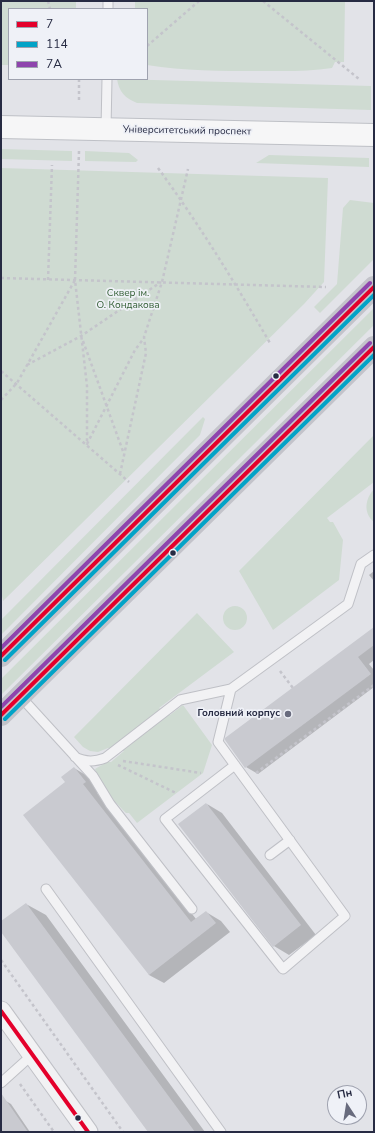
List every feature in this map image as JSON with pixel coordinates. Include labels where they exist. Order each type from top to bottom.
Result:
[{"type":"main road","name":"Університетський проспект","points":[[1,127],[374,135]]},
{"type":"main road","points":[[1,656],[374,287]]},
{"type":"main road","points":[[1,715],[374,347]]},
{"type":"street","points":[[1,1011],[88,1132]]},
{"type":"lane","points":[[106,129],[107,80]]},
{"type":"lane","points":[[75,757],[84,761],[105,758],[180,700],[231,689],[348,604],[361,564],[374,555]]},
{"type":"lane","points":[[231,689],[218,742],[235,765],[290,840],[345,916],[283,969],[165,819],[220,775],[235,765]]},
{"type":"lane","points":[[20,696],[93,776],[110,804],[192,909]]},
{"type":"lane","points":[[270,855],[290,840]]},
{"type":"lane","points":[[46,889],[221,1132]]},
{"type":"lane","points":[[1,1083],[32,1055]]},
{"type":"path","points":[[148,45],[199,1]]},
{"type":"path","points":[[262,1],[359,79]]},
{"type":"path","points":[[79,80],[79,100]]},
{"type":"path","points":[[79,151],[75,280],[87,386],[87,445]]},
{"type":"path","points":[[48,280],[52,165]]},
{"type":"path","points":[[158,168],[181,200],[236,284],[270,343]]},
{"type":"path","points":[[87,445],[135,350],[144,337],[162,282],[188,169]]},
{"type":"path","points":[[1,278],[326,287]]},
{"type":"path","points":[[1,400],[17,384],[75,280]]},
{"type":"path","points":[[27,365],[81,336],[162,282]]},
{"type":"path","points":[[81,336],[124,456]]},
{"type":"path","points":[[120,474],[146,353],[144,337]]},
{"type":"path","points":[[1,371],[129,482]]},
{"type":"path","points":[[286,679],[293,688]]},
{"type":"path","points":[[246,780],[374,685]]},
{"type":"path","points":[[105,758],[220,775]]},
{"type":"path","points":[[105,758],[190,799]]},
{"type":"path","points":[[1,960],[123,1132]]},
{"type":"path","points":[[12,1073],[54,1132]]},
{"type":"green space","points":[[1,1],[76,1],[76,8],[8,8],[8,65],[1,65]]},
{"type":"green space","points":[[135,1],[345,1],[344,62],[335,62],[332,68],[295,71],[202,70],[148,65],[148,8],[135,8]]},
{"type":"green space","points":[[117,80],[371,86],[371,110],[137,103],[123,94],[119,88]]},
{"type":"green space","points":[[1,149],[72,151],[72,161],[1,159]]},
{"type":"green space","points":[[85,151],[129,153],[138,160],[136,162],[85,161]]},
{"type":"green space","points":[[269,155],[369,158],[369,167],[256,163]]},
{"type":"green space","name":"Сквер ім. О. Кондакова","points":[[1,168],[328,178],[324,282],[304,304],[3,601],[2,596],[1,597]]},
{"type":"green space","points":[[350,200],[374,203],[374,259],[320,313],[314,307],[337,284],[343,208]]},
{"type":"green space","points":[[374,308],[374,325],[1,695],[1,679]]},
{"type":"green space","points":[[203,417],[205,419],[200,435],[1,635],[1,620]]},
{"type":"green space","points":[[374,435],[374,482],[327,518],[330,522],[333,522],[343,540],[339,580],[273,630],[239,571]]},
{"type":"green space","points":[[374,489],[374,522],[368,514],[366,506],[367,501]]},
{"type":"green space","points":[[235,606],[244,609],[247,618],[244,627],[235,630],[226,627],[223,618],[226,609]]},
{"type":"green space","points":[[197,613],[234,652],[159,708],[170,715],[183,705],[212,745],[203,773],[137,823],[108,793],[95,769],[107,762],[111,762],[124,751],[108,748],[98,752],[90,751],[83,747],[74,737]]},
{"type":"building","name":"Головний корпус","points":[[374,627],[374,645],[358,657],[371,674],[245,768],[225,738]]},
{"type":"building","points":[[74,767],[86,782],[83,784],[191,922],[206,911],[216,923],[149,975],[23,815],[65,782],[61,777]]},
{"type":"building","points":[[206,803],[301,925],[273,947],[178,824]]},
{"type":"building","points":[[26,903],[195,1132],[148,1132],[1,932],[1,921]]},
{"type":"building","points":[[1,1093],[28,1132],[1,1132]]},
{"type":"transit line","name":"7А","points":[[1,648],[370,283]]},
{"type":"transit line","name":"7","points":[[1,656],[374,287]]},
{"type":"transit line","name":"114","points":[[5,660],[374,295]]},
{"type":"transit line","name":"7А","points":[[1,707],[370,343]]},
{"type":"transit line","name":"7","points":[[1,715],[374,347]]},
{"type":"transit line","name":"114","points":[[5,719],[374,355]]},
{"type":"transit line","name":"7","points":[[1,1011],[88,1132]]},
{"type":"place","name":"Головний корпус","points":[[288,714]]}]
